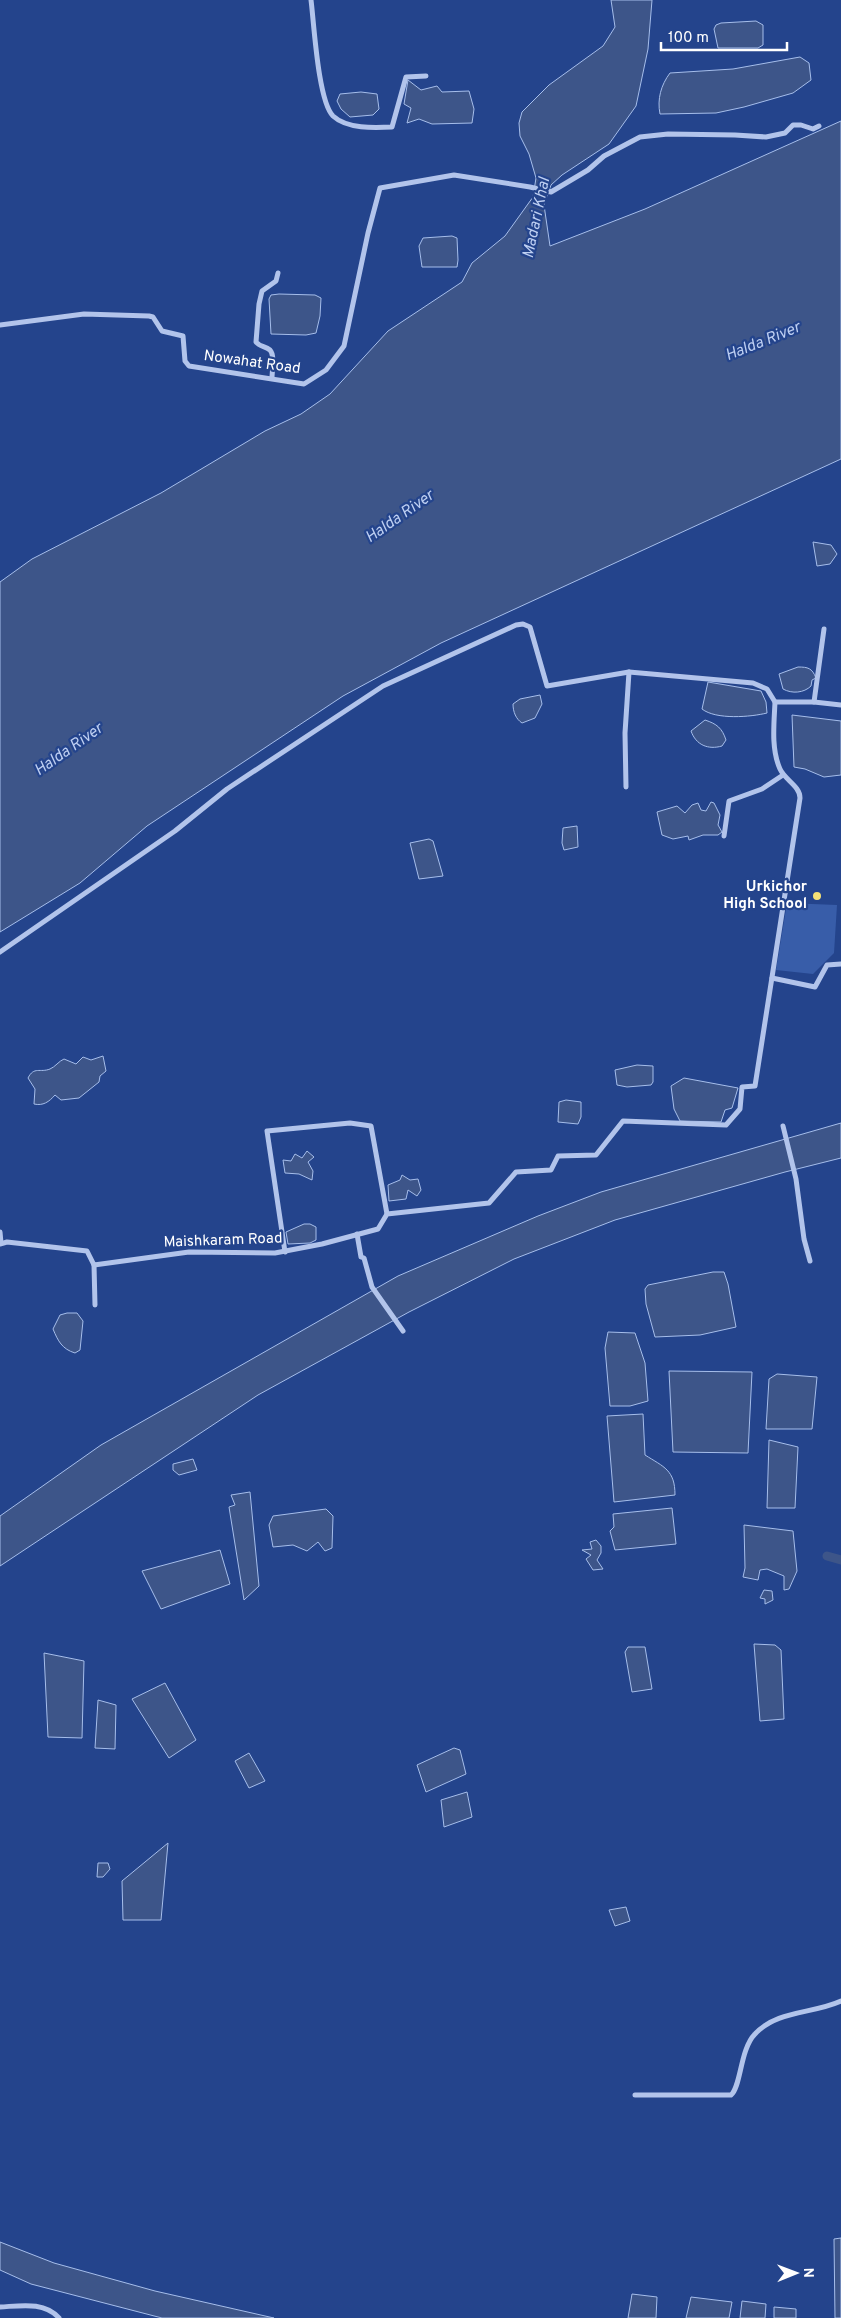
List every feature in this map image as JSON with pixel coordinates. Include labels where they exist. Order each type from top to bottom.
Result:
[{"type":"street","points":[[311,0],[323,97],[333,116],[350,125],[392,127],[406,77],[426,76]]},
{"type":"street","name":"Nowahat Road","points":[[0,325],[84,314],[149,316],[153,317],[162,331],[182,336],[185,361],[189,366],[304,384],[326,370],[344,346],[368,233],[380,188],[454,176],[530,187],[551,192],[588,170],[604,156],[640,137],[668,134],[735,134],[766,137],[785,133],[793,125],[813,128],[819,126]]},
{"type":"street","points":[[272,378],[272,354],[270,350],[259,346],[256,342],[262,291],[276,281],[278,273]]},
{"type":"street","points":[[0,952],[175,831],[227,789],[383,686],[516,625],[530,626],[547,686],[629,672],[753,683],[767,689],[775,702],[774,747],[783,776],[799,791],[800,798],[755,1086],[742,1087],[740,1109],[726,1125],[623,1121],[596,1155],[558,1156],[550,1170],[516,1172],[489,1203],[387,1214],[371,1126],[350,1123],[267,1131],[285,1252]]},
{"type":"street","points":[[814,702],[824,629]]},
{"type":"street","points":[[626,787],[625,732],[629,672]]},
{"type":"street","points":[[775,702],[814,702],[841,705]]},
{"type":"street","points":[[724,836],[729,801],[762,788],[783,776]]},
{"type":"street","points":[[772,978],[815,987],[827,965],[841,964]]},
{"type":"street","points":[[783,1126],[796,1179],[804,1239],[810,1260]]},
{"type":"street","name":"Maishkaram Road","points":[[94,1265],[188,1252],[285,1252],[378,1229],[387,1214]]},
{"type":"street","points":[[0,1232],[1,1244],[8,1242],[87,1251],[94,1265],[95,1305]]},
{"type":"street","points":[[357,1234],[361,1257],[364,1258],[372,1287],[403,1332]]},
{"type":"street","points":[[635,2094],[731,2094],[736,2091],[746,2048],[750,2039],[763,2026],[778,2018],[821,2009],[841,2000]]},
{"type":"street","points":[[0,2307],[37,2306],[48,2310],[59,2318]]},
{"type":"shaded area","points":[[787,903],[837,905],[834,953],[813,974],[776,970]]},
{"type":"water","points":[[611,0],[652,0],[648,49],[636,106],[609,144],[562,175],[551,185],[544,205],[550,246],[645,209],[841,121],[841,459],[441,643],[343,696],[147,826],[80,883],[0,932],[0,582],[32,559],[161,493],[265,431],[301,414],[330,394],[388,331],[462,282],[472,263],[505,236],[533,197],[536,178],[529,154],[520,136],[519,123],[522,112],[549,85],[603,46],[615,27]]},
{"type":"water","points":[[756,21],[763,25],[763,45],[758,48],[718,48],[714,29],[716,25]]},
{"type":"water","points":[[800,57],[809,63],[811,80],[793,93],[716,113],[660,114],[660,92],[670,73],[733,69]]},
{"type":"water","points":[[408,80],[421,90],[437,86],[442,92],[469,91],[474,109],[472,123],[432,124],[419,119],[407,123],[411,108],[404,104]]},
{"type":"water","points":[[361,92],[377,94],[379,109],[373,115],[350,117],[341,109],[337,101],[340,94]]},
{"type":"water","points":[[452,236],[457,238],[457,267],[422,267],[419,246],[423,238]]},
{"type":"water","points":[[271,295],[315,295],[321,298],[320,316],[316,333],[306,335],[271,334],[269,299]]},
{"type":"water","points":[[813,542],[831,545],[837,554],[830,564],[817,566]]},
{"type":"water","points":[[798,667],[807,668],[813,672],[816,678],[812,680],[811,686],[798,692],[790,692],[783,689],[779,674]]},
{"type":"water","points":[[708,682],[761,691],[766,702],[767,713],[734,717],[716,715],[702,709]]},
{"type":"water","points":[[540,695],[542,704],[535,718],[522,723],[515,715],[513,704],[520,699]]},
{"type":"water","points":[[792,715],[841,721],[841,775],[824,777],[805,769],[794,767]]},
{"type":"water","points":[[705,720],[716,725],[723,732],[726,740],[722,746],[707,747],[699,743],[693,736],[691,731]]},
{"type":"water","points":[[711,802],[714,803],[720,815],[718,825],[722,832],[718,835],[703,835],[689,840],[688,836],[673,839],[662,835],[657,812],[677,806],[685,813],[692,805],[698,803],[701,810],[706,811]]},
{"type":"water","points":[[577,826],[578,847],[564,850],[562,843],[563,828]]},
{"type":"water","points":[[429,839],[433,841],[443,876],[419,879],[410,843]]},
{"type":"water","points":[[103,1056],[106,1071],[100,1076],[99,1082],[79,1098],[61,1100],[55,1095],[46,1103],[34,1104],[35,1089],[28,1078],[30,1074],[35,1071],[50,1069],[64,1059],[76,1064],[83,1057],[91,1060]]},
{"type":"water","points":[[637,1065],[653,1066],[653,1082],[651,1085],[627,1087],[617,1085],[615,1070]]},
{"type":"water","points":[[684,1078],[738,1088],[732,1108],[725,1110],[721,1122],[680,1121],[674,1109],[671,1086]]},
{"type":"water","points":[[566,1100],[581,1102],[581,1117],[578,1124],[558,1122],[559,1102]]},
{"type":"water","points":[[841,1123],[841,1158],[615,1220],[514,1259],[409,1312],[258,1395],[0,1566],[0,1516],[101,1445],[398,1276],[538,1216],[601,1192]]},
{"type":"water","points":[[307,1151],[314,1157],[308,1162],[313,1171],[312,1180],[299,1174],[285,1173],[283,1160],[291,1161],[295,1154],[302,1158]]},
{"type":"water","points":[[402,1175],[410,1180],[418,1179],[421,1190],[417,1196],[408,1190],[406,1199],[389,1201],[388,1185],[400,1180]]},
{"type":"water","points":[[304,1224],[316,1227],[316,1240],[310,1243],[288,1244],[286,1232]]},
{"type":"water","points":[[713,1272],[724,1272],[736,1327],[700,1335],[655,1337],[646,1304],[645,1289],[648,1285]]},
{"type":"water","points":[[77,1313],[83,1321],[80,1350],[75,1353],[61,1344],[53,1329],[60,1315]]},
{"type":"water","points":[[608,1332],[635,1333],[645,1363],[648,1401],[630,1406],[610,1406],[605,1348]]},
{"type":"water","points":[[669,1371],[752,1372],[748,1453],[673,1452]]},
{"type":"water","points":[[777,1374],[817,1377],[812,1429],[766,1429],[769,1379]]},
{"type":"water","points":[[643,1414],[645,1455],[663,1466],[671,1475],[675,1495],[614,1502],[607,1416]]},
{"type":"water","points":[[769,1440],[798,1447],[795,1508],[767,1508]]},
{"type":"water","points":[[193,1459],[197,1470],[179,1475],[173,1470],[173,1464]]},
{"type":"water","points":[[250,1492],[259,1586],[244,1600],[229,1507],[235,1505],[231,1495]]},
{"type":"water","points":[[672,1508],[676,1544],[615,1550],[610,1531],[614,1527],[613,1514]]},
{"type":"water","points":[[326,1509],[333,1516],[332,1548],[325,1551],[318,1542],[307,1551],[293,1545],[273,1547],[269,1525],[273,1516]]},
{"type":"water","points":[[744,1525],[793,1531],[797,1571],[789,1589],[784,1590],[784,1576],[767,1569],[760,1570],[758,1580],[743,1577],[745,1568]]},
{"type":"water","points":[[596,1540],[601,1546],[601,1553],[597,1560],[603,1569],[593,1570],[586,1559],[591,1555],[582,1550],[592,1549],[590,1542]]},
{"type":"water","points":[[220,1550],[230,1584],[161,1609],[142,1571]]},
{"type":"water","points":[[764,1590],[772,1591],[773,1600],[765,1604],[765,1599],[760,1598]]},
{"type":"water","points":[[754,1644],[775,1645],[781,1650],[784,1719],[760,1721]]},
{"type":"water","points":[[628,1647],[645,1647],[652,1689],[632,1692],[625,1652]]},
{"type":"water","points":[[44,1653],[84,1661],[82,1738],[48,1737]]},
{"type":"water","points":[[165,1683],[196,1740],[169,1758],[132,1699]]},
{"type":"water","points":[[98,1700],[116,1705],[115,1749],[95,1748]]},
{"type":"water","points":[[454,1748],[460,1750],[466,1774],[426,1792],[417,1765]]},
{"type":"water","points":[[249,1753],[265,1781],[249,1788],[235,1761]]},
{"type":"water","points":[[467,1792],[472,1817],[444,1827],[441,1800]]},
{"type":"water","points":[[168,1843],[161,1920],[123,1920],[122,1881]]},
{"type":"water","points":[[98,1863],[108,1863],[110,1869],[103,1877],[97,1877]]},
{"type":"water","points":[[626,1907],[630,1921],[615,1926],[609,1910]]},
{"type":"water","points":[[841,2238],[841,2318],[835,2318],[834,2239]]},
{"type":"water","points":[[0,2242],[54,2263],[155,2291],[274,2318],[162,2318],[31,2284],[0,2270]]},
{"type":"water","points":[[632,2294],[657,2297],[656,2318],[628,2318]]},
{"type":"water","points":[[691,2297],[732,2302],[729,2318],[686,2318]]},
{"type":"water","points":[[742,2301],[766,2304],[765,2318],[740,2318]]},
{"type":"water","points":[[774,2307],[796,2309],[796,2318],[774,2318]]},
{"type":"waterway","points":[[827,1556],[841,1560]]},
{"type":"place","name":"Urkichor High School","points":[[817,896]]},
{"type":"water label","name":"Madari Khal","points":[[537,218]]},
{"type":"water label","name":"Halda River","points":[[763,342]]},
{"type":"water label","name":"Halda River","points":[[400,517]]},
{"type":"water label","name":"Halda River","points":[[69,750]]}]
